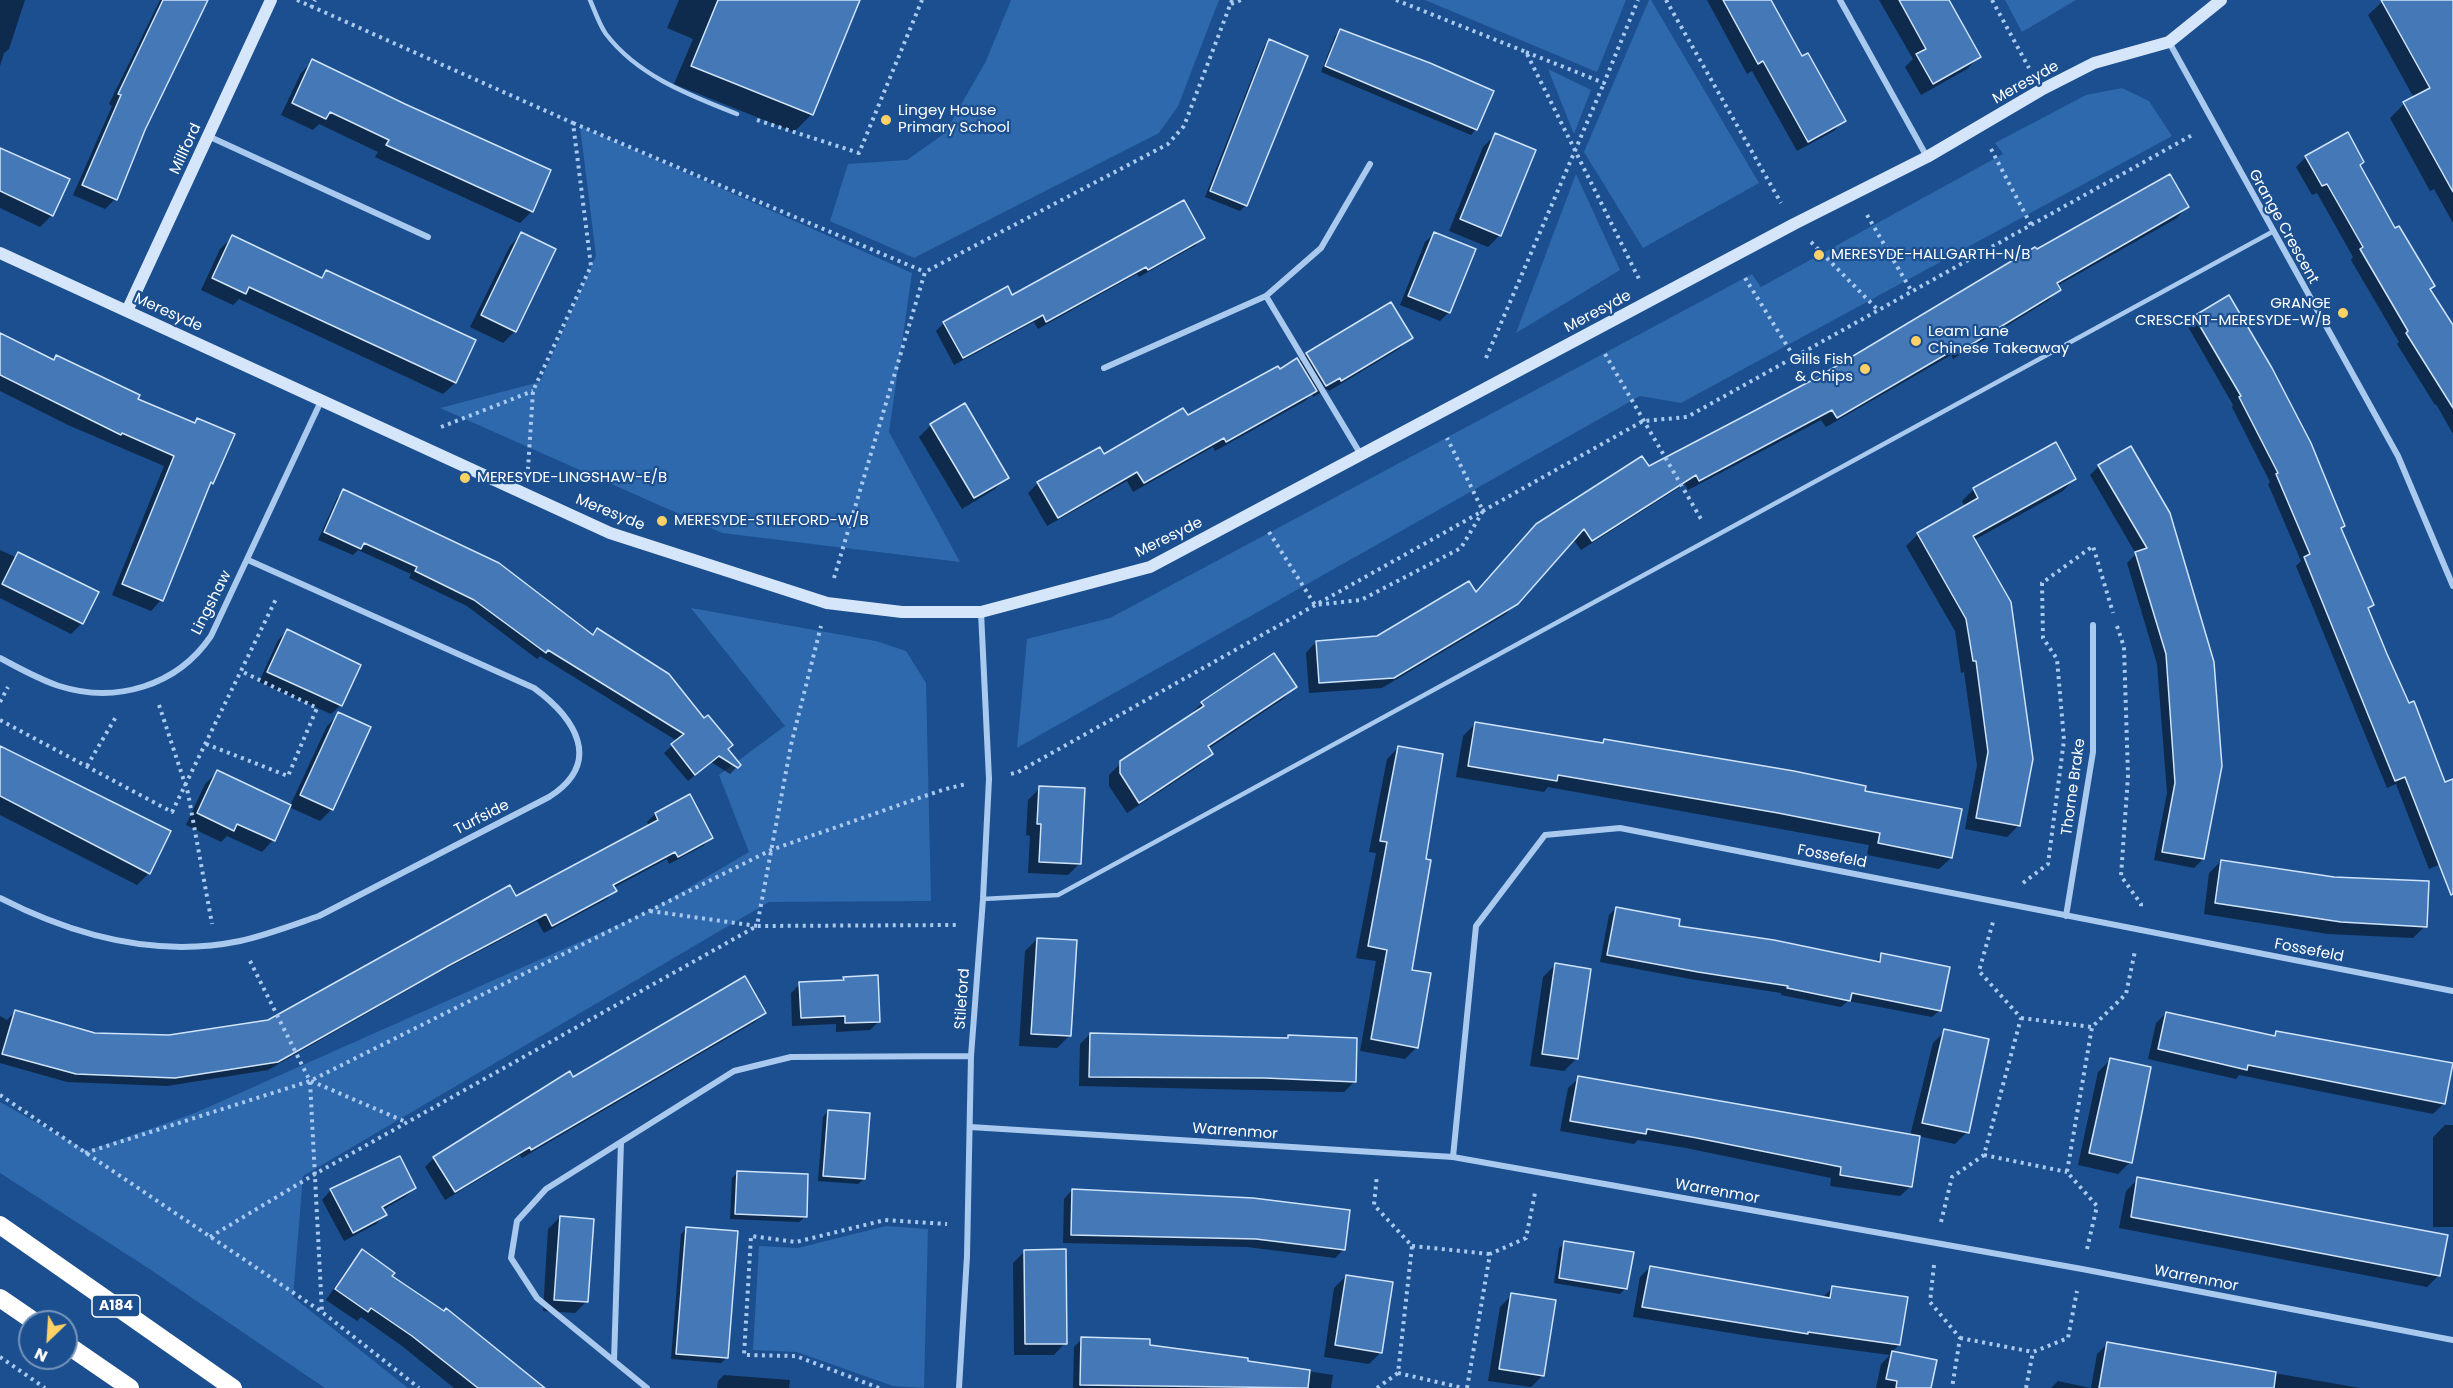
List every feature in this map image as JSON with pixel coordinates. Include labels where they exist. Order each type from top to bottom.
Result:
[{"type":"highway","name":"A184","points":[[0,1225],[233,1388]]},
{"type":"highway","points":[[0,1298],[18,1310]]},
{"type":"highway","points":[[78,1352],[130,1388]]},
{"type":"street","name":"Millford","points":[[128,311],[271,0]]},
{"type":"street","points":[[1840,0],[1927,157]]},
{"type":"street","name":"Meresyde","points":[[0,253],[610,533],[827,603],[902,612],[981,612],[1150,567],[1794,224],[1927,157],[2041,90],[2094,63],[2169,42],[2221,0]]},
{"type":"street","name":"Grange Crescent","points":[[2169,42],[2272,232],[2398,456],[2453,586]]},
{"type":"street","points":[[208,136],[428,237]]},
{"type":"street","points":[[1104,368],[1266,296],[1321,249],[1371,164]]},
{"type":"street","points":[[1266,296],[1361,456]]},
{"type":"street","name":"Lingshaw","points":[[0,658],[51,682],[84,692],[108,694],[132,690],[173,675],[199,653],[211,636],[322,399]]},
{"type":"street","name":"Turfside","points":[[0,898],[25,911],[82,932],[124,943],[202,946],[240,941],[319,916],[549,797],[563,788],[574,774],[579,757],[577,739],[569,720],[556,704],[534,688],[248,560]]},
{"type":"street","name":"Stileford","points":[[959,1388],[967,1256],[971,1056],[989,779],[981,612]]},
{"type":"street","name":"Thorne Brake","points":[[2066,916],[2093,752],[2093,625]]},
{"type":"street","name":"Fossefeld","points":[[1453,1157],[1476,926],[1545,835],[1620,828],[2453,991]]},
{"type":"street","points":[[647,1388],[537,1298],[511,1258],[517,1221],[546,1189],[734,1071],[791,1057],[971,1056]]},
{"type":"street","name":"Warrenmor","points":[[970,1127],[1453,1157],[2082,1269],[2453,1340]]},
{"type":"street","points":[[614,1361],[621,1142]]},
{"type":"lane","points":[[590,0],[604,32],[635,65],[687,94],[737,114]]},
{"type":"lane","points":[[983,899],[1058,895],[2272,232]]},
{"type":"path","points":[[297,0],[573,123],[925,272]]},
{"type":"path","points":[[311,8],[315,0]]},
{"type":"path","points":[[737,114],[859,153],[922,0]]},
{"type":"path","points":[[757,926],[791,745],[827,603],[925,272],[1168,144],[1184,126],[1232,2],[1241,0]]},
{"type":"path","points":[[1396,0],[1604,83]]},
{"type":"path","points":[[1470,398],[1638,0]]},
{"type":"path","points":[[1666,0],[1794,224],[1878,310]]},
{"type":"path","points":[[1992,0],[2041,90]]},
{"type":"path","points":[[1526,52],[1650,301]]},
{"type":"path","points":[[526,494],[533,391],[591,266],[573,123]]},
{"type":"path","points":[[85,1153],[310,1081],[771,850],[942,790],[1018,772],[1643,421],[1687,417],[2213,124]]},
{"type":"path","points":[[1979,127],[2031,225]]},
{"type":"path","points":[[1854,193],[1912,292]]},
{"type":"path","points":[[1732,257],[1794,357]]},
{"type":"path","points":[[1592,332],[1712,537]]},
{"type":"path","points":[[408,439],[533,391]]},
{"type":"path","points":[[1436,416],[1484,511]]},
{"type":"path","points":[[1315,605],[1361,600],[1461,548],[1484,511]]},
{"type":"path","points":[[1256,512],[1315,605]]},
{"type":"path","points":[[2092,1027],[2021,1018],[1979,971],[1998,902],[2048,864],[2064,740],[2057,658],[2043,638],[2042,583],[2093,546],[2114,613]]},
{"type":"path","points":[[0,720],[172,812],[286,577]]},
{"type":"path","points":[[2067,1172],[2092,1027],[2126,994],[2140,930],[2141,904],[2121,876],[2128,776],[2124,647],[2117,625]]},
{"type":"path","points":[[206,744],[288,776],[317,708],[241,671]]},
{"type":"path","points":[[152,684],[186,787],[213,926],[240,941],[310,1081],[322,1312]]},
{"type":"path","points":[[87,766],[132,690]]},
{"type":"path","points":[[649,911],[757,926],[981,925]]},
{"type":"path","points":[[210,1237],[315,1174],[757,926]]},
{"type":"path","points":[[1984,1155],[2067,1172],[2097,1206],[2068,1338],[2033,1352],[1960,1338],[1930,1302],[1936,1243],[1952,1177],[1984,1155],[2021,1018]]},
{"type":"path","points":[[310,1081],[407,1122]]},
{"type":"path","points":[[0,1095],[322,1312],[419,1388]]},
{"type":"path","points":[[1380,1153],[1374,1205],[1412,1246],[1490,1254],[1526,1238],[1539,1173]]},
{"type":"path","points":[[879,1388],[796,1356],[744,1355],[751,1236],[796,1242],[885,1220],[966,1226]]},
{"type":"path","points":[[1398,1373],[1412,1246]]},
{"type":"path","points":[[1377,1388],[1398,1373],[1465,1388],[1490,1254]]},
{"type":"path","points":[[1952,1388],[1960,1338]]},
{"type":"path","points":[[2026,1388],[2033,1352]]},
{"type":"path","points":[[0,1357],[45,1388]]},
{"type":"shaded area","points":[[1011,0],[1219,0],[1178,106],[1159,133],[914,258],[830,221],[848,164],[907,160],[945,133],[986,61]]},
{"type":"shaded area","points":[[1425,0],[1626,0],[1597,72]]},
{"type":"shaded area","points":[[1649,0],[1759,183],[1643,248],[1584,152]]},
{"type":"shaded area","points":[[2005,0],[2076,0],[2022,32]]},
{"type":"shaded area","points":[[1548,69],[1591,90],[1574,134]]},
{"type":"shaded area","points":[[2122,88],[2149,101],[2172,136],[1681,403],[1640,396],[1017,748],[1027,639],[1110,618],[1752,274],[1761,287],[2003,154],[1995,143],[2086,95]]},
{"type":"shaded area","points":[[580,126],[912,273],[889,432],[960,562],[722,533],[440,408],[540,382],[596,256]]},
{"type":"shaded area","points":[[1576,174],[1620,270],[1516,333]]},
{"type":"shaded area","points":[[691,608],[876,641],[906,651],[926,683],[931,901],[769,902],[303,1176],[293,1297],[408,1388],[325,1388],[148,1268],[0,1173],[0,1102],[87,1151],[195,1113],[649,911],[749,852],[719,775],[785,726]]},
{"type":"shaded area","points":[[886,1226],[928,1229],[924,1388],[893,1386],[797,1352],[753,1350],[759,1246],[798,1248]]},
{"type":"building","points":[[163,0],[208,0],[145,130],[117,200],[82,185],[121,95],[118,94]]},
{"type":"building","points":[[718,0],[860,0],[813,115],[691,66]]},
{"type":"building","points":[[1723,0],[1771,0],[1802,56],[1808,53],[1846,121],[1808,142],[1763,61],[1758,64]]},
{"type":"building","points":[[1899,0],[1949,0],[1981,57],[1933,84],[1916,54],[1926,49]]},
{"type":"building","points":[[2381,0],[2453,0],[2453,192],[2403,102],[2430,88]]},
{"type":"building","points":[[1340,29],[1430,63],[1494,91],[1477,130],[1325,66]]},
{"type":"building","points":[[1269,39],[1308,56],[1247,206],[1210,191]]},
{"type":"building","points":[[312,59],[551,170],[533,212],[386,145],[389,140],[330,112],[326,119],[292,103]]},
{"type":"building","points":[[2348,132],[2364,162],[2360,165],[2395,228],[2399,226],[2435,286],[2430,289],[2453,325],[2453,408],[2406,333],[2408,331],[2360,249],[2363,247],[2327,184],[2322,186],[2305,156]]},
{"type":"building","points":[[1495,133],[1536,150],[1501,236],[1460,219]]},
{"type":"building","points":[[0,148],[70,179],[53,216],[0,191]]},
{"type":"building","points":[[2170,174],[2189,207],[2057,283],[2061,290],[1964,349],[1962,345],[1837,418],[1832,410],[1699,481],[1696,475],[1592,541],[1584,529],[1518,604],[1394,678],[1319,683],[1316,641],[1377,636],[1469,581],[1476,592],[1536,524],[1642,456],[1649,466],[1818,377],[2035,247],[2037,249]]},
{"type":"building","points":[[1184,200],[1205,238],[1148,270],[1146,267],[1046,322],[1043,315],[963,358],[943,322],[1008,286],[1012,295]]},
{"type":"building","points":[[521,232],[556,249],[516,332],[481,315]]},
{"type":"building","points":[[1434,232],[1476,249],[1450,313],[1408,296]]},
{"type":"building","points":[[232,235],[322,278],[326,270],[476,340],[456,383],[249,287],[246,294],[212,278]]},
{"type":"building","points":[[2229,295],[2272,368],[2311,443],[2345,526],[2341,528],[2374,605],[2368,608],[2387,654],[2409,703],[2414,701],[2445,782],[2453,779],[2453,894],[2451,895],[2405,777],[2395,781],[2304,557],[2310,554],[2276,474],[2278,473],[2239,397],[2241,396],[2194,316]]},
{"type":"building","points":[[1391,302],[1413,338],[1341,381],[1340,378],[1326,386],[1306,353]]},
{"type":"building","points":[[0,333],[54,360],[56,355],[140,395],[138,399],[195,423],[197,418],[235,434],[213,484],[211,482],[163,601],[122,584],[174,456],[122,433],[121,435],[0,375]]},
{"type":"building","points":[[1297,358],[1317,391],[1226,442],[1224,438],[1144,483],[1137,472],[1058,518],[1037,482],[1100,447],[1104,454],[1183,408],[1188,415],[1278,366],[1280,369]]},
{"type":"building","points":[[965,403],[1009,478],[974,498],[930,424]]},
{"type":"building","points":[[2056,442],[2076,479],[1973,536],[2011,602],[2033,759],[2020,826],[1976,818],[1988,752],[1976,661],[1973,661],[1966,619],[1917,533],[1978,498],[1973,488]]},
{"type":"building","points":[[2131,446],[2170,513],[2214,662],[2222,766],[2204,859],[2162,852],[2175,783],[2166,654],[2135,552],[2147,548],[2098,465]]},
{"type":"building","points":[[343,489],[499,563],[593,635],[597,628],[669,674],[704,718],[708,715],[733,745],[728,749],[741,765],[738,768],[719,756],[695,775],[671,744],[684,734],[548,650],[546,653],[474,600],[415,571],[417,567],[364,543],[361,549],[324,532]]},
{"type":"building","points":[[18,552],[99,592],[83,624],[2,584]]},
{"type":"building","points":[[287,629],[361,665],[342,706],[267,672]]},
{"type":"building","points":[[1274,653],[1297,687],[1208,746],[1213,754],[1139,803],[1120,773],[1120,761],[1204,706],[1201,702]]},
{"type":"building","points":[[338,712],[371,727],[333,810],[300,795]]},
{"type":"building","points":[[1475,722],[1603,743],[1604,739],[1794,771],[1866,786],[1865,791],[1962,809],[1952,858],[1878,843],[1880,833],[1778,813],[1558,775],[1557,781],[1468,766]]},
{"type":"building","points":[[0,746],[171,831],[150,874],[0,796]]},
{"type":"building","points":[[1398,746],[1443,754],[1426,859],[1431,860],[1412,970],[1431,973],[1418,1048],[1371,1039],[1387,950],[1368,946],[1387,842],[1380,841]]},
{"type":"building","points":[[217,770],[291,805],[275,841],[237,824],[234,831],[197,813]]},
{"type":"building","points":[[1039,786],[1085,788],[1081,864],[1039,862],[1041,824],[1037,824]]},
{"type":"building","points":[[690,794],[713,838],[678,857],[675,852],[613,885],[617,891],[552,926],[546,914],[448,966],[278,1062],[175,1078],[76,1074],[2,1054],[15,1010],[95,1033],[169,1035],[268,1020],[510,885],[516,896],[658,820],[655,813]]},
{"type":"building","points":[[2221,860],[2334,877],[2429,881],[2427,927],[2341,922],[2215,903]]},
{"type":"building","points":[[1616,907],[1680,919],[1679,926],[1774,940],[1880,962],[1881,953],[1950,967],[1941,1011],[1852,993],[1850,1001],[1787,988],[1788,986],[1607,955]]},
{"type":"building","points":[[1037,938],[1077,940],[1071,1036],[1031,1034]]},
{"type":"building","points":[[1555,963],[1591,969],[1578,1059],[1542,1054]]},
{"type":"building","points":[[878,975],[880,1022],[845,1023],[845,1016],[801,1018],[799,982],[844,980],[843,977]]},
{"type":"building","points":[[745,976],[766,1013],[455,1192],[433,1157],[570,1071],[573,1077]]},
{"type":"building","points":[[2166,1012],[2275,1036],[2276,1031],[2453,1063],[2445,1104],[2248,1065],[2247,1070],[2158,1049]]},
{"type":"building","points":[[1944,1029],[1989,1039],[1969,1133],[1922,1123]]},
{"type":"building","points":[[1090,1033],[1357,1038],[1356,1082],[1265,1078],[1089,1077]]},
{"type":"building","points":[[2110,1058],[2151,1067],[2132,1163],[2089,1153]]},
{"type":"building","points":[[1578,1076],[1920,1136],[1912,1187],[1840,1175],[1841,1167],[1697,1138],[1647,1129],[1646,1134],[1570,1121]]},
{"type":"building","points":[[828,1110],[870,1113],[865,1179],[823,1176]]},
{"type":"building","points":[[400,1156],[416,1188],[382,1207],[387,1215],[353,1233],[330,1189]]},
{"type":"building","points":[[737,1171],[808,1174],[807,1217],[735,1214]]},
{"type":"building","points":[[2137,1177],[2448,1235],[2440,1276],[2131,1217]]},
{"type":"building","points":[[1072,1189],[1253,1198],[1350,1210],[1345,1250],[1256,1239],[1071,1235]]},
{"type":"building","points":[[560,1216],[594,1219],[588,1302],[554,1300]]},
{"type":"building","points":[[686,1227],[738,1231],[728,1358],[676,1354]]},
{"type":"building","points":[[1564,1241],[1634,1252],[1627,1289],[1559,1278]]},
{"type":"building","points":[[362,1249],[395,1273],[392,1276],[444,1311],[446,1308],[545,1388],[478,1388],[412,1336],[371,1308],[368,1312],[335,1289]]},
{"type":"building","points":[[1066,1249],[1067,1344],[1025,1344],[1024,1250]]},
{"type":"building","points":[[1650,1266],[1830,1298],[1832,1286],[1908,1297],[1900,1345],[1808,1332],[1808,1334],[1642,1307]]},
{"type":"building","points":[[1346,1275],[1393,1282],[1382,1353],[1335,1345]]},
{"type":"building","points":[[1511,1293],[1556,1300],[1544,1376],[1499,1369]]},
{"type":"building","points":[[1081,1337],[1150,1339],[1150,1345],[1248,1358],[1248,1361],[1310,1370],[1308,1388],[1080,1385]]},
{"type":"building","points":[[2107,1342],[2276,1372],[2274,1388],[2099,1388]]},
{"type":"building","points":[[1892,1351],[1937,1360],[1931,1388],[1896,1388],[1897,1381],[1886,1379]]},
{"type":"place","name":"Lingey House Primary School","points":[[886,120]]},
{"type":"place","name":"MERESYDE-HALLGARTH-N/B","points":[[1819,255]]},
{"type":"place","name":"GRANGE CRESCENT-MERESYDE-W/B","points":[[2343,313]]},
{"type":"place","name":"Leam Lane Chinese Takeaway","points":[[1916,341]]},
{"type":"place","name":"Gills Fish & Chips","points":[[1865,369]]},
{"type":"place","name":"MERESYDE-LINGSHAW-E/B","points":[[465,478]]},
{"type":"place","name":"MERESYDE-STILEFORD-W/B","points":[[662,521]]}]
